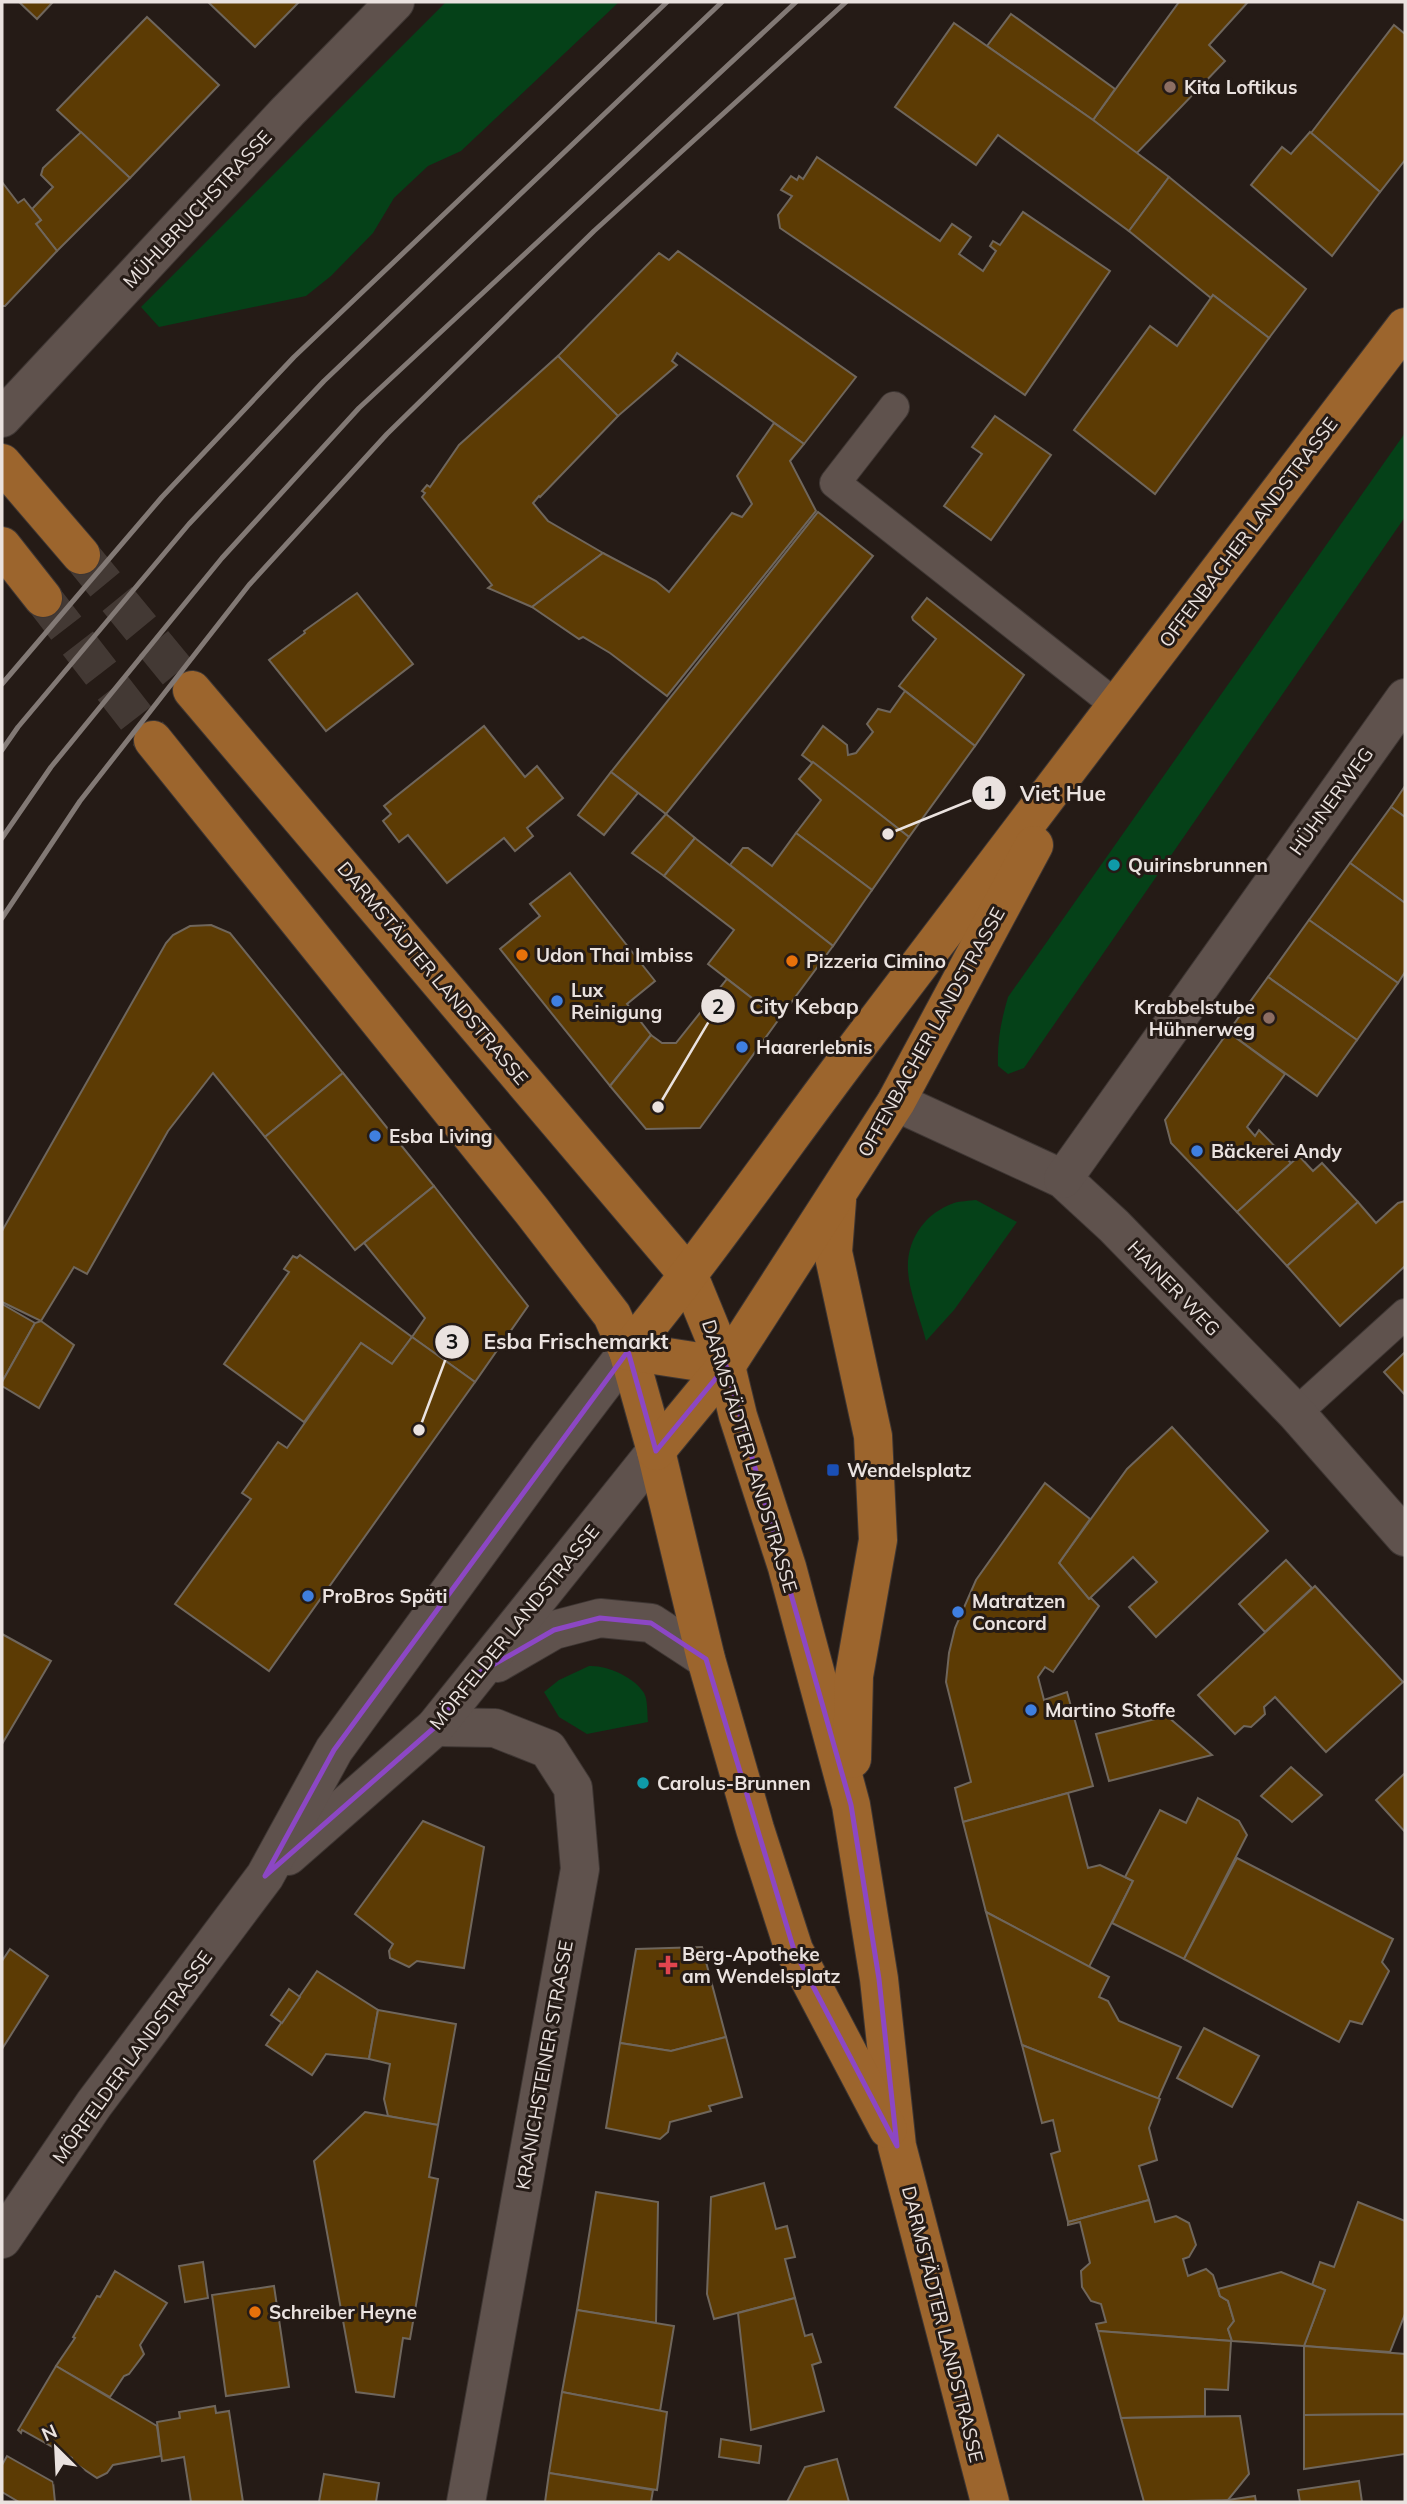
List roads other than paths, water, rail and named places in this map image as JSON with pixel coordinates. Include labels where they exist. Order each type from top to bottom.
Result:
[{"type":"main road","name":"OFFENBACHER LANDSTRASSE","points":[[628,1351],[689,1276],[785,1142],[1405,327]]},
{"type":"main road","points":[[2,463],[81,555]]},
{"type":"main road","points":[[2,546],[43,598]]},
{"type":"main road","name":"DARMSTÄDTER LANDSTRASSE","points":[[192,690],[689,1276],[726,1366],[738,1416],[787,1567],[851,1805],[879,1979],[897,2146],[990,2502]]},
{"type":"main road","name":"OFFENBACHER LANDSTRASSE","points":[[656,1451],[726,1366],[896,1102],[1092,738]]},
{"type":"main road","name":"DARMSTÄDTER LANDSTRASSE","points":[[153,740],[612,1315],[628,1351],[656,1451],[706,1659],[755,1829],[794,1950],[897,2146]]},
{"type":"main road","points":[[837,1194],[833,1252],[873,1436],[878,1540],[853,1676],[851,1805]]},
{"type":"main road","points":[[628,1351],[726,1366]]},
{"type":"street","name":"MÜHLBRUCHSTRASSE","points":[[2,418],[288,111],[396,2]]},
{"type":"street","name":"HÜHNERWEG","points":[[1063,1179],[1405,698]]},
{"type":"street","name":"HAINER WEG","points":[[896,1102],[1063,1179],[1114,1226],[1296,1413],[1405,1537]]},
{"type":"street","name":"MÖRFELDER LANDSTRASSE","points":[[2,2239],[94,2104],[265,1876],[334,1750],[628,1351]]},
{"type":"street","name":"MÖRFELDER LANDSTRASSE","points":[[265,1876],[435,1727],[656,1451]]},
{"type":"street","points":[[477,1674],[554,1630],[600,1618],[651,1623],[706,1659]]},
{"type":"street","name":"KRANICHSTEINER STRASSE","points":[[435,1727],[495,1728],[548,1749],[573,1788],[580,1869],[466,2502]]},
{"type":"lane","points":[[894,407],[835,483],[1116,705]]},
{"type":"lane","points":[[1296,1413],[1405,1314]]},
{"type":"tunnel","points":[[81,555],[192,690]]},
{"type":"tunnel","points":[[43,598],[153,740]]},
{"type":"railway","points":[[2,684],[162,497],[294,357],[667,2]]},
{"type":"railway","points":[[2,750],[18,727],[189,524],[324,381],[722,2]]},
{"type":"railway","points":[[2,838],[51,767],[222,558],[359,408],[796,2]]},
{"type":"railway","points":[[2,918],[80,801],[249,585],[387,434],[594,231],[846,2]]},
{"type":"place","name":"Kita Loftikus","points":[[1170,87]]},
{"type":"place","name":"Viet Hue","points":[[888,834]]},
{"type":"place","name":"Quirinsbrunnen","points":[[1114,865]]},
{"type":"place","name":"Udon Thai Imbiss","points":[[522,955]]},
{"type":"place","name":"Pizzeria Cimino","points":[[792,961]]},
{"type":"place","name":"Lux Reinigung","points":[[557,1001]]},
{"type":"place","name":"Krabbelstube Hühnerweg","points":[[1269,1018]]},
{"type":"place","name":"Haarerlebnis","points":[[742,1047]]},
{"type":"place","name":"City Kebap","points":[[658,1107]]},
{"type":"place","name":"Esba Living","points":[[375,1136]]},
{"type":"place","name":"Bäckerei Andy","points":[[1197,1151]]},
{"type":"place","name":"Esba Frischemarkt","points":[[419,1430]]},
{"type":"place","name":"Wendelsplatz","points":[[833,1470]]},
{"type":"place","name":"ProBros Späti","points":[[308,1596]]},
{"type":"place","name":"Matratzen Concord","points":[[958,1612]]},
{"type":"place","name":"Martino Stoffe","points":[[1031,1710]]},
{"type":"place","name":"Carolus-Brunnen","points":[[643,1783]]},
{"type":"place","name":"Berg-Apotheke am Wendelsplatz","points":[[668,1965]]},
{"type":"place","name":"Schreiber Heyne","points":[[255,2312]]}]
